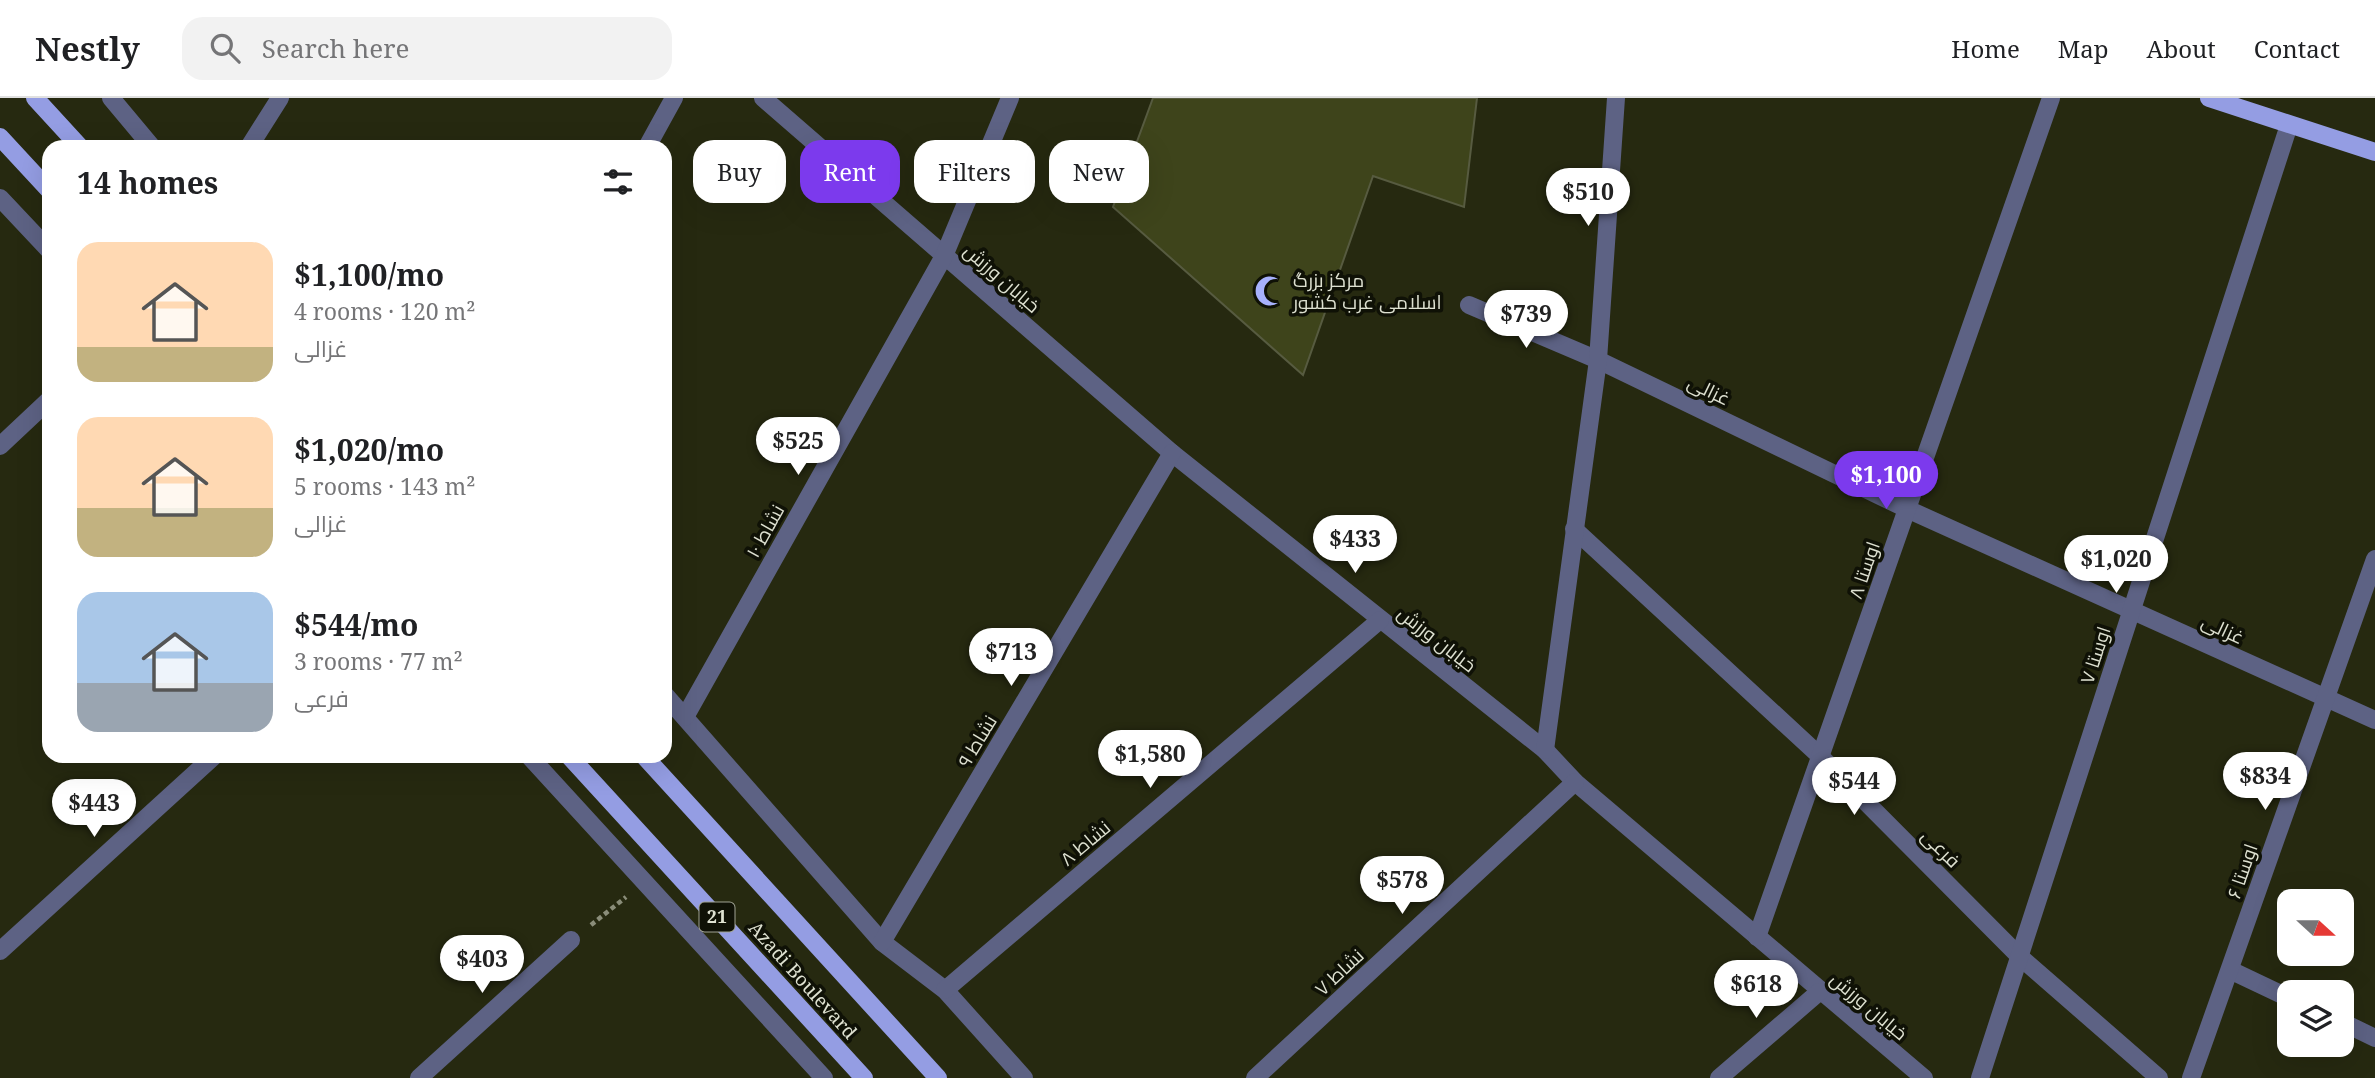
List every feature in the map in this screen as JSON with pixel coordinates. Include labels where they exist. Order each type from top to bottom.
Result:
[{"type":"main road","points":[[35,98],[74,140]]},
{"type":"main road","points":[[2209,98],[2375,152]]},
{"type":"main road","points":[[0,137],[42,182]]},
{"type":"main road","name":"Azadi Boulevard","points":[[575,763],[864,1078]]},
{"type":"main road","name":"Azadi Boulevard","points":[[650,763],[938,1078]]},
{"type":"street","points":[[111,98],[146,140]]},
{"type":"street","points":[[253,140],[280,98]]},
{"type":"street","points":[[651,140],[674,98]]},
{"type":"street","name":"خیابان ورزش","points":[[763,98],[1172,453],[1545,750],[1575,782],[1819,992],[1924,1078]]},
{"type":"street","name":"نشاط ۱۰","points":[[685,717],[944,256],[1010,98]]},
{"type":"street","points":[[1545,750],[1598,360],[1616,98]]},
{"type":"street","name":"اوستا ۸","points":[[1757,937],[2051,98]]},
{"type":"street","name":"اوستا ۷","points":[[1980,1078],[2289,125]]},
{"type":"street","points":[[0,198],[42,243]]},
{"type":"street","name":"غزالی","points":[[1469,305],[1598,360],[1907,509],[2325,700],[2375,720]]},
{"type":"street","points":[[0,446],[42,407]]},
{"type":"street","name":"نشاط ۹","points":[[882,942],[1172,453]]},
{"type":"street","name":"فرعی","points":[[1574,529],[1821,757],[2019,956],[2158,1078]]},
{"type":"street","name":"اوستا ۶","points":[[2192,1078],[2375,559]]},
{"type":"street","name":"نشاط ۸","points":[[945,990],[1380,620]]},
{"type":"street","points":[[672,703],[882,942],[945,990],[1024,1078]]},
{"type":"street","points":[[0,951],[206,763]]},
{"type":"street","points":[[535,763],[824,1078]]},
{"type":"street","name":"نشاط ۷","points":[[1255,1078],[1575,782]]},
{"type":"street","points":[[419,1078],[571,940]]},
{"type":"street","points":[[2230,970],[2277,992]]},
{"type":"street","points":[[1719,1078],[1819,992]]},
{"type":"street","points":[[2354,1028],[2375,1038]]},
{"type":"path","points":[[571,940],[643,883]]},
{"type":"building","name":"مرکز بزرگ اسلامی غرب کشور","points":[[1153,98],[1477,98],[1464,207],[1373,176],[1303,375],[1113,207],[1114,203],[1149,203],[1149,140],[1138,140]]},
{"type":"place","name":"مرکز بزرگ اسلامی غرب کشور","points":[[1270,291]]}]
